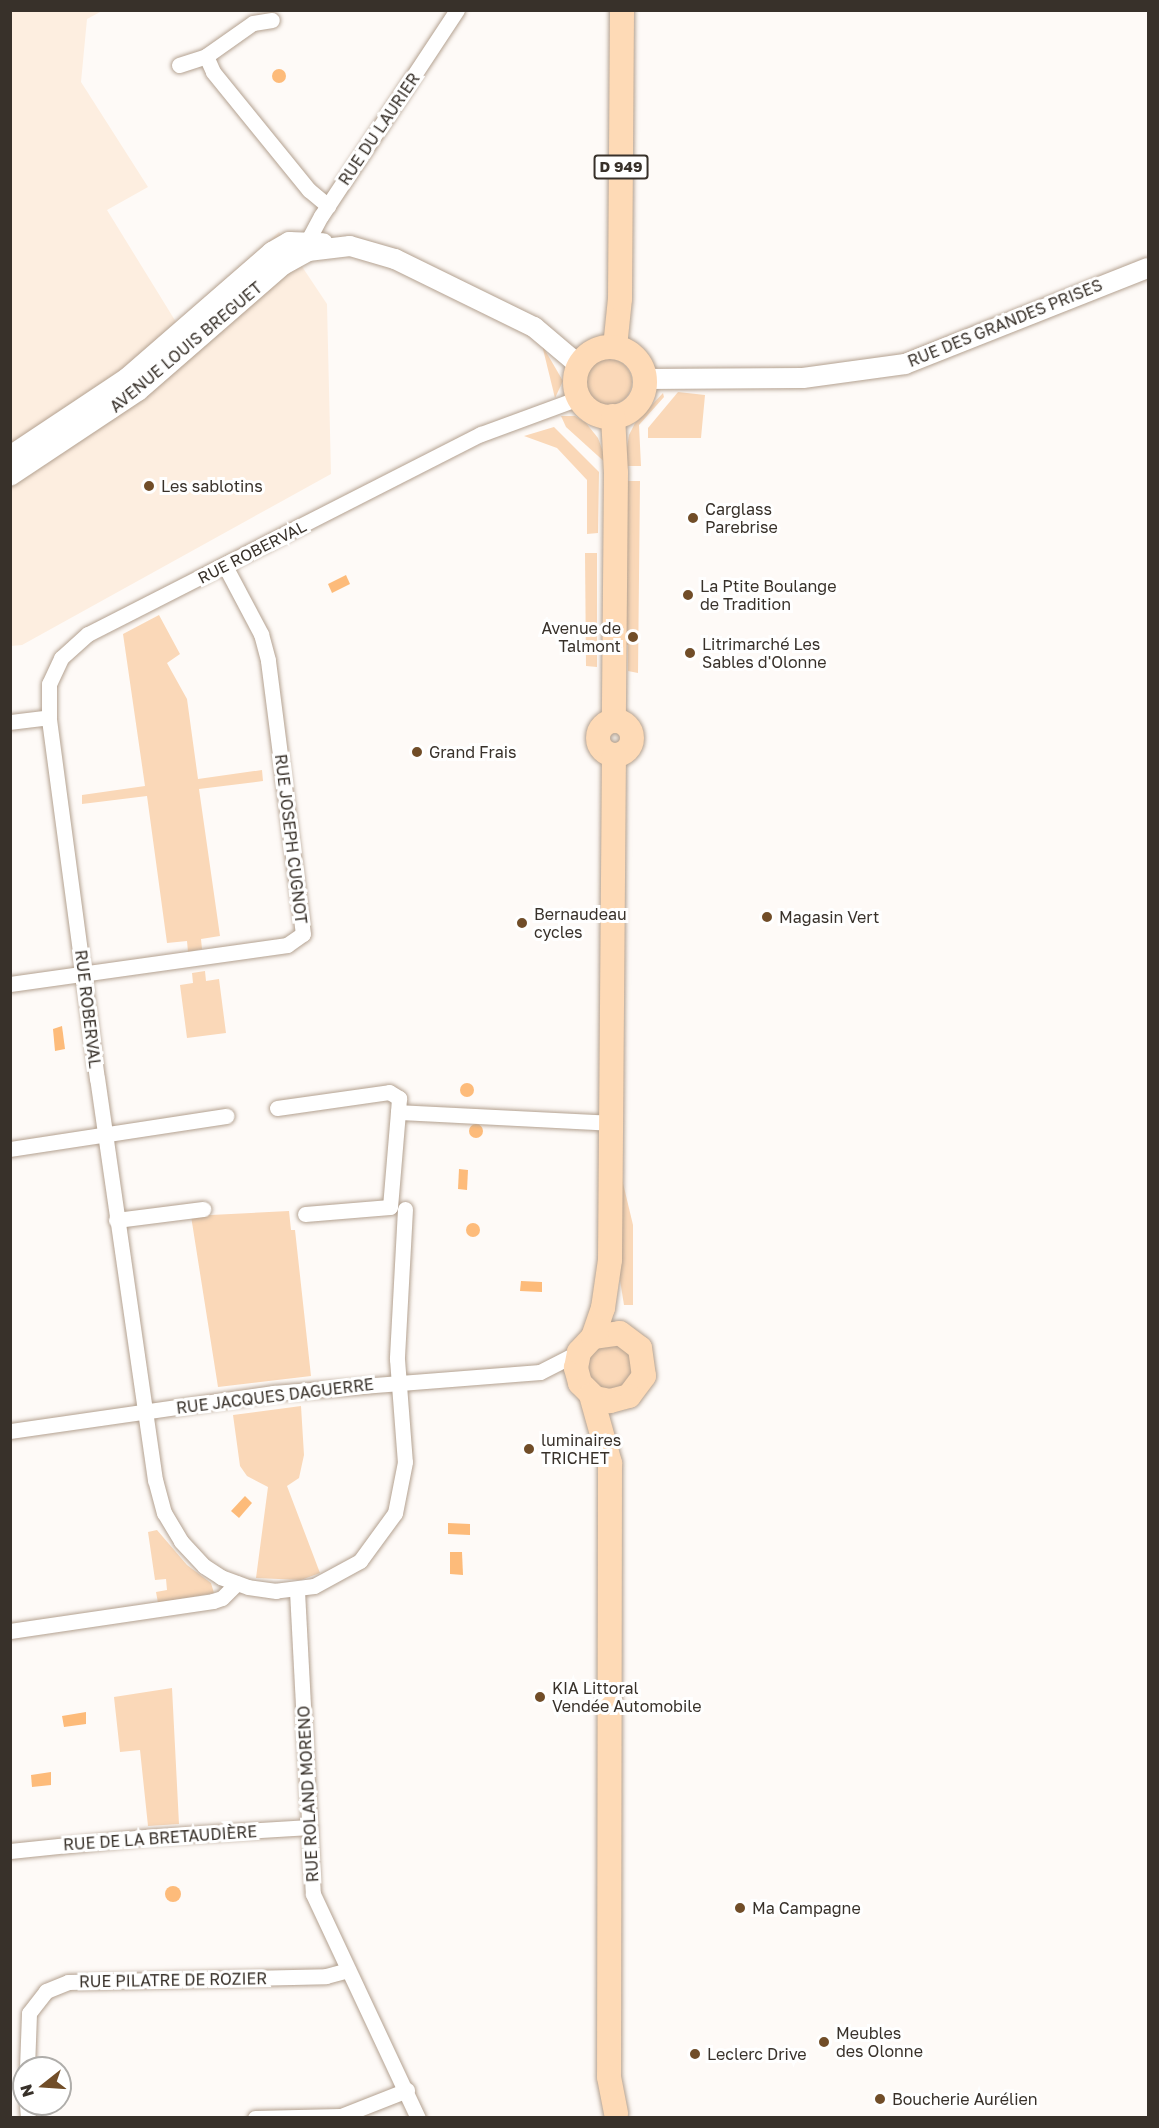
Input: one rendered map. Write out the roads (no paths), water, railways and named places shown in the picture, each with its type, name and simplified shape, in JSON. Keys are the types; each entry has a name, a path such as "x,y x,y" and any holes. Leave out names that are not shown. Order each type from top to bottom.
{"main road":[{"name":"D 949","path":"615,347 620,299 622,10"},
{"path":"615,347 635,358 644,379 642,394 634,407 613,416 590,410 579,398 575,378 579,365 591,352 615,347"},
{"path":"610,1463 586,1389 576,1368 603,1308 610,1260 614,756 600,747 598,736 605,724 614,721 616,462 613,416"},
{"path":"610,1260 629,1337"},
{"path":"586,1344 611,1332 629,1337 640,1348 645,1367 641,1384 629,1396 610,1463 609,2077 619,2116"},
{"path":"586,1389 610,1401 629,1396"}],"street":[{"name":"RUE DU LAURIER","path":"308,246 328,206 457,10"},
{"path":"179,65 206,56 253,23 272,20"},
{"path":"206,56 213,72 302,181 328,206"},
{"name":"AVENUE LOUIS BREGUET","path":"10,456 127,378 272,252 289,242 308,246 350,246 395,259 534,327 579,365"},
{"name":"AVENUE LOUIS BREGUET","path":"10,476 138,391 308,246"},
{"name":"RUE DES GRANDES PRISES","path":"644,379 803,378 905,364 1149,268"},
{"name":"RUE ROBERVAL","path":"405,1209 398,1382 405,1462 395,1513 360,1561 330,1580 297,1591 263,1589 237,1583 204,1566 171,1527 159,1497 142,1410 116,1220 49,717 49,684 72,645 481,434 579,398"},
{"name":"RUE JOSEPH CUGNOT","path":"83,973 287,945 303,934 268,660 261,634 225,566"},
{"path":"10,722 49,717"},
{"path":"10,984 83,973"},
{"path":"278,1108 389,1092 399,1098 390,1207 305,1214"},
{"path":"398,1112 612,1122"},
{"path":"10,1149 105,1137 226,1116"},
{"path":"116,1220 203,1209"},
{"path":"540,1372 586,1344"},
{"path":"540,1372 586,1389"},
{"name":"RUE JACQUES DAGUERRE","path":"10,1431 142,1410 398,1382 540,1372"},
{"path":"10,1631 213,1601 222,1598 237,1583"},
{"name":"RUE ROLAND MORENO","path":"297,1591 313,1894 407,2090 418,2118"},
{"name":"RUE DE LA BRETAUDIÈRE","path":"10,1851 145,1837 310,1827"},
{"name":"RUE PILATRE DE ROZIER","path":"27,2056 29,2013 46,1991 68,1982 326,1976 348,1970"},
{"path":"255,2118 341,2116 407,2090"}],"place":[{"name":"Les sablotins","path":"149,486"},
{"name":"Carglass Parebrise","path":"693,518"},
{"name":"La Ptite Boulange de Tradition","path":"688,595"},
{"name":"Avenue de Talmont","path":"633,637"},
{"name":"Litrimarché Les Sables d'Olonne","path":"690,653"},
{"name":"Grand Frais","path":"417,752"},
{"name":"Magasin Vert","path":"767,917"},
{"name":"Bernaudeau cycles","path":"522,923"},
{"name":"luminaires TRICHET","path":"529,1449"},
{"name":"KIA Littoral Vendée Automobile","path":"540,1697"},
{"name":"Ma Campagne","path":"740,1908"},
{"name":"Meubles des Olonne","path":"824,2042"},
{"name":"Leclerc Drive","path":"695,2054"},
{"name":"Boucherie Aurélien","path":"880,2099"}]}
